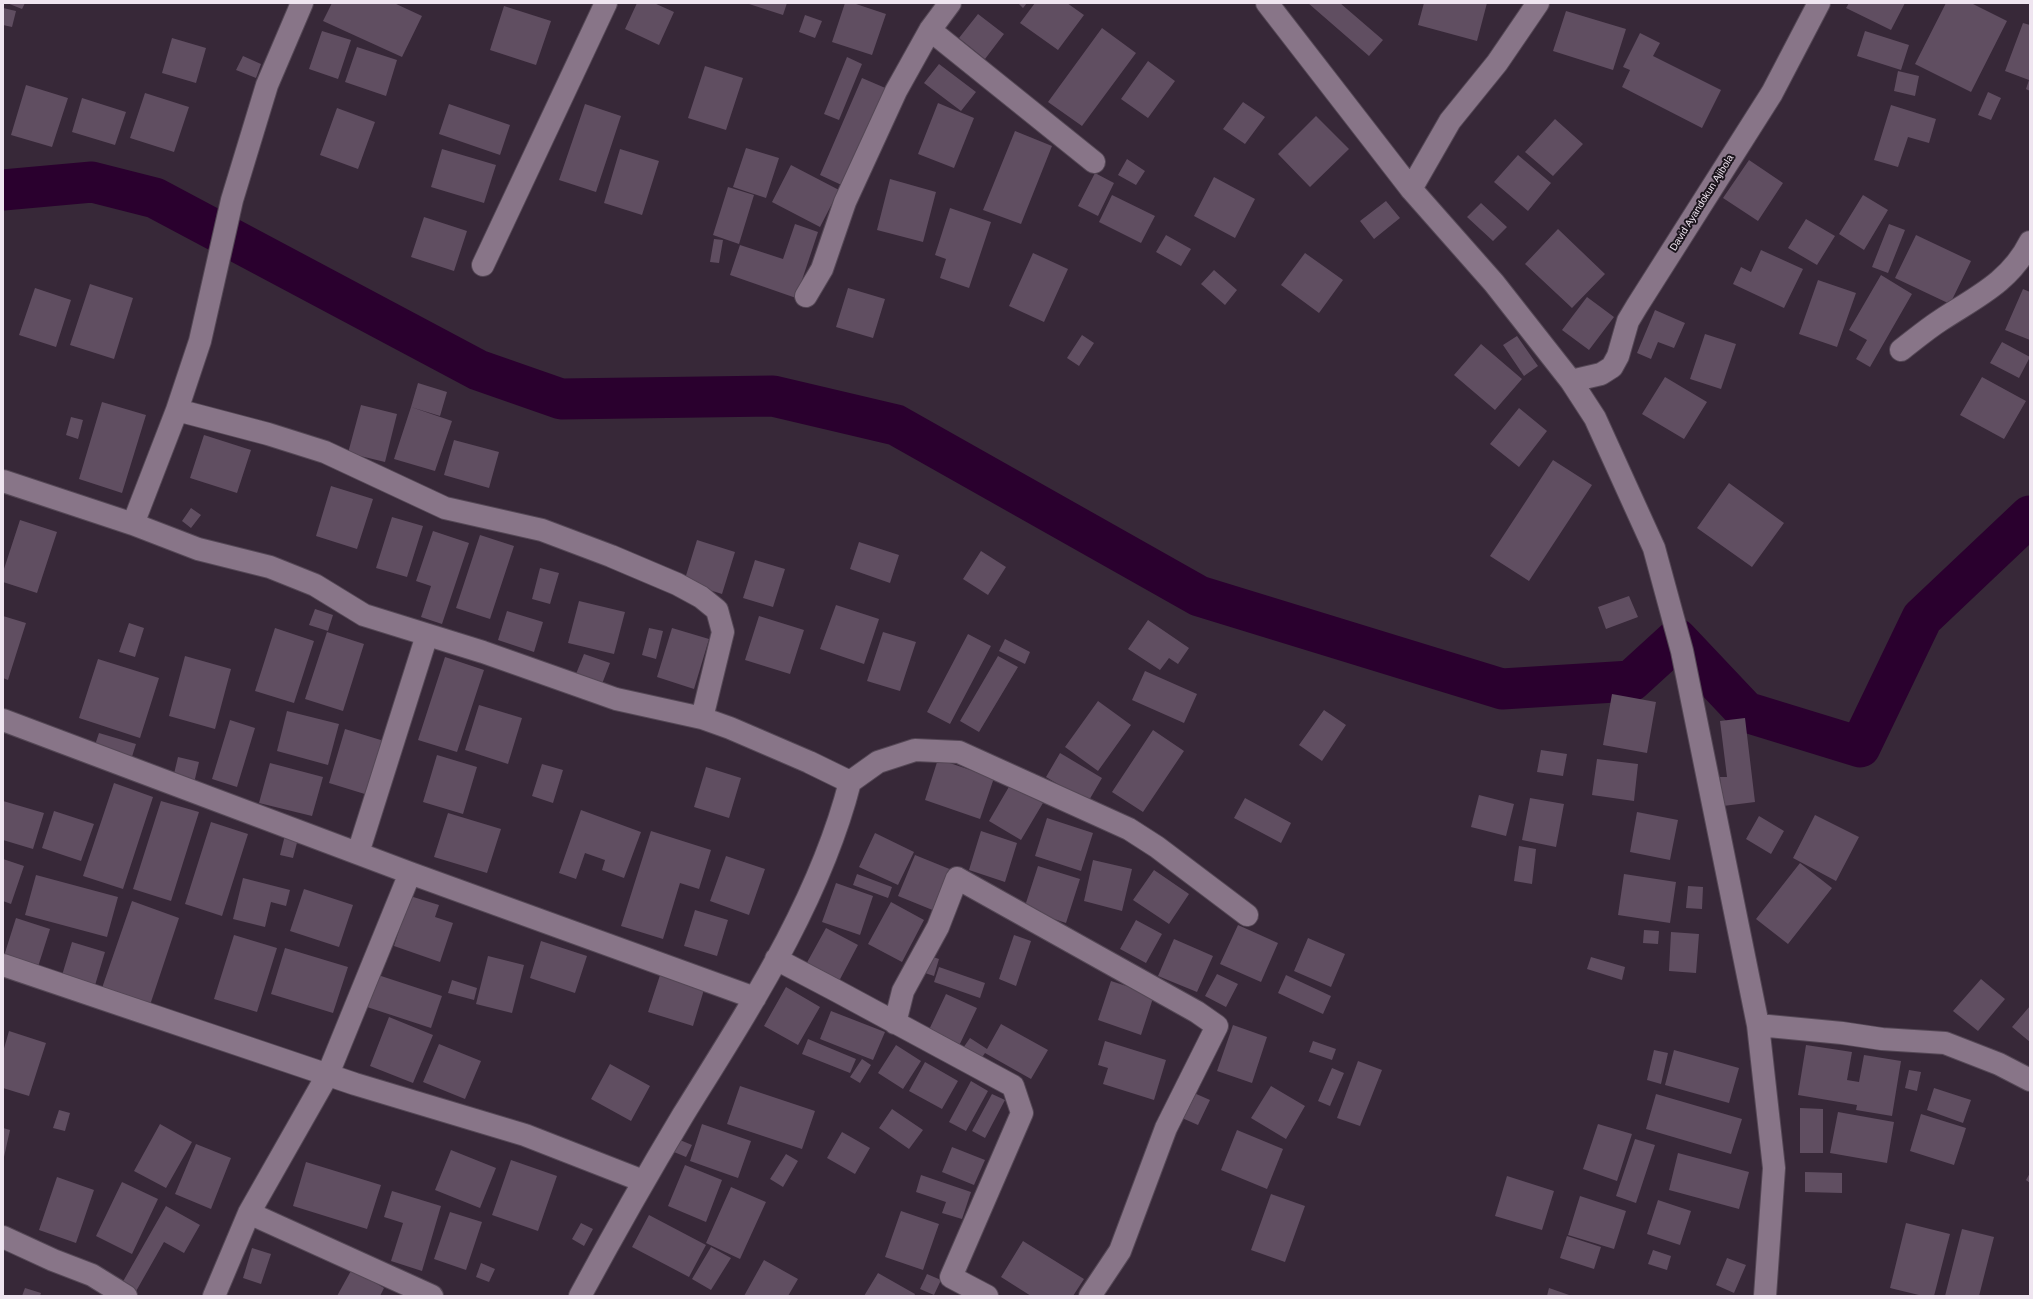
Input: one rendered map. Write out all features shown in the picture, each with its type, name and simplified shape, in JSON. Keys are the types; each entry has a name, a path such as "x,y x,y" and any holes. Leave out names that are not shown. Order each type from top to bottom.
{"street":[{"path":"133,524 177,410 200,341 232,200 267,85 302,3"},
{"path":"483,265 606,3"},
{"path":"806,296 822,269 845,202 896,91 930,30 950,3"},
{"path":"1267,3 1410,189 1494,283 1571,381 1595,418 1654,548 1682,651 1758,1025 1774,1168 1765,1296"},
{"path":"1410,189 1450,121 1497,63 1538,3"},
{"name":"David Ayandokun Ajibola","path":"1571,381 1601,374 1612,367 1618,356 1628,321 1772,93 1819,3"},
{"path":"930,30 1094,162"},
{"path":"1901,350 1940,321 2003,280 2026,251 2030,242"},
{"path":"177,410 268,434 325,452 445,508 542,530 611,556 677,584 701,597 717,610 723,632 702,718"},
{"path":"3,481 133,524 198,549 270,567 314,585 364,615 484,652 616,699 702,718 730,728 795,756 850,782"},
{"path":"358,853 427,635"},
{"path":"3,720 410,873 756,998"},
{"path":"580,1296 643,1181 756,998 776,960 817,878 841,817 850,782 878,762 915,750 959,752 1129,829 1157,847 1247,915"},
{"path":"214,1296 249,1213 328,1074 410,873"},
{"path":"895,1023 903,991 938,927 957,878 1197,1012 1217,1026 1166,1128 1120,1252 1090,1296"},
{"path":"776,960 1013,1086 1022,1113 951,1277 987,1296"},
{"path":"3,966 328,1074 524,1135 643,1181"},
{"path":"867,1008 903,991"},
{"path":"1758,1025 1842,1032 1882,1039 1945,1043 1999,1064 2030,1080"},
{"path":"249,1213 432,1296"},
{"path":"3,1237 53,1260 92,1275 126,1296"}],"building":[{"path":"7,3 25,3 22,9"},
{"path":"332,3 394,3 422,16 402,57 323,21"},
{"path":"637,3 654,3 674,12 659,45 625,29"},
{"path":"746,3 787,3 783,15"},
{"path":"845,3 853,3 886,14 872,55 832,42"},
{"path":"1018,3 1027,3 1023,8"},
{"path":"1035,3 1067,3 1084,15 1058,50 1020,23"},
{"path":"1308,3 1340,3 1383,40 1369,56"},
{"path":"1424,3 1487,3 1477,41 1418,25"},
{"path":"1849,3 1905,3 1891,30 1846,8"},
{"path":"1946,3 1971,3 2007,21 1971,92 1915,64"},
{"path":"504,6 551,21 536,65 490,50"},
{"path":"3,8 16,11 12,27 3,25"},
{"path":"1566,11 1626,29 1613,70 1553,51"},
{"path":"978,14 1004,34 985,59 959,38"},
{"path":"805,15 822,21 815,38 799,32"},
{"path":"2023,23 2030,25 2030,91 2026,89 2029,80 2005,71"},
{"path":"1102,28 1136,53 1082,126 1048,102"},
{"path":"322,31 351,40 338,79 309,69"},
{"path":"1865,31 1909,45 1901,70 1857,56"},
{"path":"1640,33 1660,43 1653,56 1721,90 1702,128 1622,87 1630,70 1623,67"},
{"path":"172,38 206,48 196,83 162,73"},
{"path":"357,47 397,60 386,96 345,82"},
{"path":"243,56 261,64 256,78 236,70"},
{"path":"847,57 862,64 839,120 824,114"},
{"path":"1148,61 1175,81 1148,118 1121,99"},
{"path":"939,64 976,92 961,111 924,83"},
{"path":"705,66 743,78 726,130 688,118"},
{"path":"1898,71 1919,76 1915,96 1894,91"},
{"path":"862,78 890,90 848,188 820,175"},
{"path":"26,85 68,98 52,147 11,135"},
{"path":"1988,92 2001,98 1991,120 1978,115"},
{"path":"145,93 189,107 174,152 130,138"},
{"path":"82,98 126,112 115,145 72,132"},
{"path":"1243,102 1265,117 1245,144 1223,129"},
{"path":"938,103 974,118 954,168 918,154"},
{"path":"449,104 510,125 500,155 439,134"},
{"path":"585,104 621,116 596,192 559,180"},
{"path":"1891,105 1936,119 1929,143 1908,137 1898,167 1874,160"},
{"path":"337,108 375,122 358,169 320,155"},
{"path":"1316,116 1349,149 1310,187 1278,154"},
{"path":"1555,119 1583,144 1553,176 1525,152"},
{"path":"1015,131 1052,146 1021,224 983,210"},
{"path":"746,148 779,158 766,198 733,187"},
{"path":"442,149 496,165 484,203 431,187"},
{"path":"620,149 659,161 642,215 604,203"},
{"path":"1518,155 1551,183 1528,211 1494,182"},
{"path":"1127,159 1145,171 1136,185 1118,175"},
{"path":"1749,160 1783,183 1758,221 1723,198"},
{"path":"791,165 839,190 820,227 772,202"},
{"path":"1095,173 1114,183 1098,216 1078,206"},
{"path":"1214,177 1255,199 1235,238 1194,216"},
{"path":"890,179 936,192 923,242 877,230"},
{"path":"728,187 754,195 739,244 713,235"},
{"path":"1112,195 1155,216 1141,243 1099,222"},
{"path":"1863,195 1888,210 1864,250 1839,234"},
{"path":"1386,201 1400,218 1374,239 1360,221"},
{"path":"1481,203 1507,227 1493,241 1467,217"},
{"path":"950,208 991,222 969,288 940,278 946,259 935,255"},
{"path":"424,217 467,231 454,271 411,257"},
{"path":"1806,219 1835,236 1817,265 1788,248"},
{"path":"795,224 818,232 796,298 730,275 740,245 783,259"},
{"path":"1889,224 1905,230 1888,273 1872,267"},
{"path":"1558,229 1605,274 1572,308 1525,264"},
{"path":"1166,235 1191,249 1181,266 1156,252"},
{"path":"1916,235 1971,261 1950,304 1895,278"},
{"path":"714,239 723,240 719,263 710,262"},
{"path":"1761,250 1803,269 1784,308 1733,284 1741,267 1751,272"},
{"path":"1033,253 1068,269 1044,322 1009,306"},
{"path":"1305,253 1343,280 1319,313 1281,285"},
{"path":"1214,270 1237,290 1225,305 1201,284"},
{"path":"1881,275 1912,294 1870,367 1856,359 1867,340 1849,330"},
{"path":"1818,280 1856,293 1837,347 1799,334"},
{"path":"90,284 133,298 114,359 70,345"},
{"path":"35,288 71,300 56,347 19,335"},
{"path":"848,288 885,299 873,338 836,327"},
{"path":"2023,289 2030,292 2030,340 2005,330"},
{"path":"1587,297 1614,317 1589,350 1562,330"},
{"path":"1655,310 1685,323 1674,348 1658,342 1651,359 1637,353"},
{"path":"1705,334 1736,344 1721,389 1690,379"},
{"path":"1082,335 1094,343 1079,366 1067,358"},
{"path":"1517,336 1538,366 1524,376 1503,345"},
{"path":"2002,342 2030,357 2019,378 1990,363"},
{"path":"1481,344 1522,379 1495,410 1454,375"},
{"path":"1665,377 1707,402 1684,439 1642,414"},
{"path":"1982,377 2026,401 2004,439 1960,415"},
{"path":"418,383 447,392 440,416 411,407"},
{"path":"102,402 146,415 122,493 79,479"},
{"path":"361,405 397,414 385,462 348,453"},
{"path":"411,407 452,421 435,471 394,459"},
{"path":"1519,408 1547,431 1519,467 1490,444"},
{"path":"71,417 83,420 78,439 66,435"},
{"path":"204,435 251,450 237,493 190,478"},
{"path":"454,440 499,452 489,488 444,475"},
{"path":"1553,460 1592,485 1529,581 1490,556"},
{"path":"1729,483 1784,523 1752,567 1697,528"},
{"path":"331,486 373,499 357,549 316,536"},
{"path":"191,508 201,515 191,528 182,521"},
{"path":"392,517 423,526 407,577 376,568"},
{"path":"20,520 57,532 37,593 3,582 3,572"},
{"path":"433,531 469,543 442,624 421,617 431,586 416,581"},
{"path":"480,535 514,546 490,619 456,608"},
{"path":"697,540 735,552 722,594 684,582"},
{"path":"859,542 899,555 890,583 850,569"},
{"path":"981,551 1006,567 988,595 963,579"},
{"path":"755,560 785,569 773,607 743,598"},
{"path":"540,568 559,573 550,604 532,599"},
{"path":"1629,596 1638,617 1606,629 1598,607"},
{"path":"579,601 625,612 614,654 568,643"},
{"path":"836,605 879,619 864,664 820,649"},
{"path":"315,609 333,615 328,631 309,625"},
{"path":"507,611 543,622 534,652 498,640"},
{"path":"3,616 26,623 8,680 3,678"},
{"path":"759,616 804,630 790,674 745,660"},
{"path":"1148,620 1189,648 1178,664 1169,658 1160,670 1128,649"},
{"path":"129,623 144,628 135,657 119,652"},
{"path":"275,628 314,641 294,703 255,691"},
{"path":"649,628 663,631 656,659 642,655"},
{"path":"672,628 709,639 694,689 657,677"},
{"path":"327,632 364,644 343,711 305,699"},
{"path":"883,632 916,642 900,691 867,681"},
{"path":"968,634 991,646 950,724 927,712"},
{"path":"1005,639 1030,652 1025,664 999,651"},
{"path":"584,654 610,663 602,684 576,674"},
{"path":"185,656 231,669 215,729 169,716"},
{"path":"998,656 1018,667 979,732 960,721"},
{"path":"445,657 484,670 457,752 418,740"},
{"path":"98,659 159,678 140,738 79,718"},
{"path":"1145,671 1197,694 1184,723 1132,700"},
{"path":"1612,694 1656,702 1647,753 1603,745"},
{"path":"1098,701 1131,725 1098,771 1065,747"},
{"path":"479,705 522,718 508,764 465,750"},
{"path":"1324,710 1346,725 1322,761 1299,745"},
{"path":"287,711 339,724 328,765 277,751"},
{"path":"1745,718 1755,802 1723,806 1720,777 1727,777 1720,721"},
{"path":"230,720 255,728 237,787 212,779"},
{"path":"345,729 384,741 368,795 329,783"},
{"path":"1153,730 1184,751 1143,812 1112,792"},
{"path":"99,733 136,744 130,763 93,751"},
{"path":"1541,750 1567,754 1563,776 1537,772"},
{"path":"1060,753 1102,778 1088,802 1046,777"},
{"path":"437,755 477,767 463,814 423,802"},
{"path":"178,757 199,762 194,783 173,778"},
{"path":"938,759 994,778 980,819 925,800"},
{"path":"1597,759 1638,764 1634,801 1592,795"},
{"path":"270,763 323,777 312,816 259,803"},
{"path":"542,764 563,770 553,803 532,796"},
{"path":"706,767 741,778 729,818 694,807"},
{"path":"114,783 153,797 123,889 83,876"},
{"path":"1010,785 1043,803 1021,840 989,821"},
{"path":"1479,795 1514,804 1506,836 1471,827"},
{"path":"1245,798 1291,823 1281,843 1234,818"},
{"path":"1530,798 1564,804 1556,847 1522,840"},
{"path":"3,801 44,813 33,849 3,840"},
{"path":"161,801 199,812 171,901 133,889"},
{"path":"581,810 641,832 624,878 602,870 605,860 585,853 576,879 559,873"},
{"path":"54,811 94,824 81,861 42,848"},
{"path":"1637,812 1678,820 1670,860 1630,852"},
{"path":"448,813 501,829 487,873 434,857"},
{"path":"1815,815 1859,837 1836,881 1793,858"},
{"path":"1759,816 1784,831 1771,854 1746,839"},
{"path":"1047,818 1093,833 1081,871 1035,856"},
{"path":"211,822 248,834 222,916 185,904"},
{"path":"651,831 711,850 699,889 680,883 663,939 621,926"},
{"path":"981,831 1017,843 1005,882 969,870"},
{"path":"875,833 914,852 898,885 859,867"},
{"path":"285,835 298,839 293,858 280,855"},
{"path":"1519,846 1536,849 1532,884 1514,881"},
{"path":"915,855 952,870 935,911 898,896"},
{"path":"726,856 765,869 749,915 710,901"},
{"path":"3,859 24,866 11,904 3,901"},
{"path":"1093,860 1132,869 1122,911 1084,901"},
{"path":"1800,863 1832,888 1788,944 1756,919"},
{"path":"1038,866 1080,879 1066,923 1024,909"},
{"path":"1154,870 1189,894 1169,924 1133,900"},
{"path":"857,874 892,887 888,898 853,885"},
{"path":"1624,874 1676,882 1670,923 1618,915"},
{"path":"36,875 118,897 107,937 25,915"},
{"path":"243,878 290,890 286,906 271,902 265,927 233,919"},
{"path":"836,883 873,896 860,935 822,922"},
{"path":"1688,886 1703,887 1702,909 1686,908"},
{"path":"304,889 353,905 339,947 290,931"},
{"path":"410,896 439,905 435,917 453,923 440,962 394,946"},
{"path":"132,901 179,918 150,1005 102,988"},
{"path":"891,902 924,920 902,962 868,944"},
{"path":"695,910 728,920 717,956 684,946"},
{"path":"16,918 50,929 37,970 3,959"},
{"path":"1136,920 1162,934 1146,963 1120,949"},
{"path":"1238,925 1278,943 1261,982 1220,964"},
{"path":"826,928 858,945 837,985 804,968"},
{"path":"1644,930 1659,931 1658,944 1643,943"},
{"path":"1671,932 1699,934 1696,973 1669,971"},
{"path":"234,935 277,948 257,1012 214,999"},
{"path":"1014,935 1031,941 1016,986 999,979"},
{"path":"1308,938 1345,954 1331,987 1294,971"},
{"path":"1174,939 1213,956 1197,992 1158,976"},
{"path":"541,941 587,956 575,993 530,978"},
{"path":"72,942 105,952 93,992 60,982"},
{"path":"285,948 348,967 333,1013 271,994"},
{"path":"927,955 939,959 934,976 922,972"},
{"path":"488,956 524,965 512,1013 476,1004"},
{"path":"1591,957 1625,967 1622,980 1587,969"},
{"path":"939,967 985,983 980,998 934,982"},
{"path":"662,969 706,983 693,1026 648,1012"},
{"path":"1217,974 1238,984 1226,1007 1205,996"},
{"path":"378,975 442,996 431,1028 367,1007"},
{"path":"1286,975 1331,996 1323,1014 1278,993"},
{"path":"1981,979 2005,999 1978,1031 1953,1011"},
{"path":"452,980 477,988 474,1000 448,993"},
{"path":"1111,981 1154,995 1141,1035 1098,1020"},
{"path":"786,987 820,1007 798,1045 764,1026"},
{"path":"946,994 977,1008 958,1048 927,1034"},
{"path":"2030,1006 2030,1042 2012,1027"},
{"path":"831,1011 885,1032 873,1060 820,1039"},
{"path":"389,1017 433,1035 413,1083 370,1066"},
{"path":"1001,1024 1048,1050 1031,1079 985,1053 976,1066 959,1054 970,1038 987,1049"},
{"path":"1233,1025 1267,1037 1252,1083 1217,1071"},
{"path":"9,1031 46,1043 29,1096 3,1088 3,1052"},
{"path":"808,1039 856,1059 850,1073 802,1054"},
{"path":"1105,1041 1166,1060 1154,1100 1103,1084 1108,1068 1098,1065"},
{"path":"1313,1041 1336,1049 1332,1060 1309,1052"},
{"path":"439,1044 481,1061 465,1099 423,1082"},
{"path":"896,1045 921,1061 903,1089 878,1073"},
{"path":"1806,1045 1852,1052 1847,1080 1859,1082 1864,1055 1901,1061 1892,1116 1856,1110 1857,1105 1798,1095"},
{"path":"1654,1050 1668,1053 1661,1084 1647,1080"},
{"path":"1674,1050 1739,1068 1729,1103 1665,1085"},
{"path":"862,1059 871,1065 860,1083 850,1077"},
{"path":"1358,1061 1382,1070 1360,1126 1337,1118"},
{"path":"925,1062 958,1081 942,1109 909,1091"},
{"path":"610,1064 650,1086 631,1121 591,1099"},
{"path":"1332,1068 1344,1073 1330,1106 1318,1101"},
{"path":"1909,1070 1921,1072 1917,1091 1905,1088"},
{"path":"971,1081 988,1091 966,1131 949,1122"},
{"path":"740,1086 815,1111 802,1149 727,1124"},
{"path":"1271,1086 1305,1106 1286,1139 1251,1118"},
{"path":"1934,1088 1971,1100 1963,1123 1927,1110"},
{"path":"1194,1093 1210,1100 1198,1125 1182,1118"},
{"path":"992,1094 1005,1100 985,1138 972,1131"},
{"path":"1656,1094 1742,1119 1731,1154 1646,1129"},
{"path":"1800,1108 1823,1109 1823,1153 1800,1153"},
{"path":"892,1109 923,1130 909,1149 879,1128"},
{"path":"59,1110 70,1113 65,1131 53,1128"},
{"path":"1838,1112 1894,1122 1887,1163 1830,1153"},
{"path":"1921,1114 1966,1128 1954,1165 1910,1151"},
{"path":"160,1124 192,1142 166,1188 134,1171"},
{"path":"702,1124 751,1141 738,1178 690,1161"},
{"path":"1598,1124 1632,1134 1617,1181 1583,1169"},
{"path":"3,1128 10,1130 4,1157 3,1157"},
{"path":"1237,1130 1283,1149 1267,1189 1221,1170"},
{"path":"842,1132 870,1148 855,1174 827,1158"},
{"path":"1635,1139 1655,1145 1636,1203 1616,1196"},
{"path":"680,1140 692,1145 686,1157 674,1152"},
{"path":"196,1144 231,1158 211,1209 175,1194"},
{"path":"952,1147 985,1160 974,1185 942,1172"},
{"path":"451,1150 496,1168 480,1208 435,1190"},
{"path":"1678,1153 1749,1172 1739,1209 1669,1190"},
{"path":"786,1154 798,1161 783,1187 770,1179"},
{"path":"511,1160 557,1176 538,1231 492,1215"},
{"path":"306,1162 381,1185 367,1229 293,1206"},
{"path":"685,1165 722,1180 706,1222 668,1206"},
{"path":"1805,1172 1842,1173 1842,1193 1805,1192"},
{"path":"2030,1173 2030,1183 2026,1180"},
{"path":"921,1175 971,1192 962,1219 942,1213 946,1202 916,1192"},
{"path":"1507,1176 1554,1191 1542,1230 1495,1216"},
{"path":"57,1177 94,1190 76,1243 39,1230"},
{"path":"122,1182 158,1199 132,1254 96,1236"},
{"path":"731,1187 766,1202 740,1259 706,1243"},
{"path":"392,1191 441,1206 422,1271 391,1261 403,1223 384,1217"},
{"path":"1271,1194 1305,1206 1285,1262 1251,1250"},
{"path":"1580,1196 1626,1211 1614,1249 1568,1235"},
{"path":"1658,1200 1691,1211 1680,1245 1647,1234"},
{"path":"166,1206 200,1225 184,1253 164,1242 135,1293 121,1285"},
{"path":"901,1211 939,1224 923,1270 885,1257"},
{"path":"450,1212 482,1222 466,1270 434,1259"},
{"path":"649,1215 706,1245 689,1277 632,1247"},
{"path":"581,1223 593,1229 584,1246 572,1239"},
{"path":"1906,1223 1950,1234 1934,1296 1923,1296 1890,1288"},
{"path":"1962,1229 1994,1237 1979,1296 1945,1296"},
{"path":"1567,1236 1601,1247 1594,1269 1560,1258"},
{"path":"1023,1241 1084,1279 1073,1296 1031,1296 1001,1277"},
{"path":"711,1247 731,1258 711,1290 692,1279"},
{"path":"252,1248 271,1254 261,1284 243,1278"},
{"path":"1653,1250 1671,1256 1667,1270 1648,1264"},
{"path":"1727,1258 1746,1265 1734,1293 1716,1285"},
{"path":"764,1260 798,1279 788,1296 744,1296"},
{"path":"481,1263 495,1269 489,1282 476,1277"},
{"path":"352,1269 384,1288 380,1296 337,1296"},
{"path":"878,1273 915,1294 914,1296 864,1296"},
{"path":"927,1274 941,1280 934,1295 920,1289"},
{"path":"25,1288 41,1293 40,1296 22,1296"},
{"path":"1549,1288 1572,1296 1547,1296"}],"waterway":[{"path":"3,190 92,182 155,198 478,370 561,399 773,396 896,425 1199,596 1502,689 1631,681 1677,639 1746,712 1860,747 1922,618 2030,516"}]}
